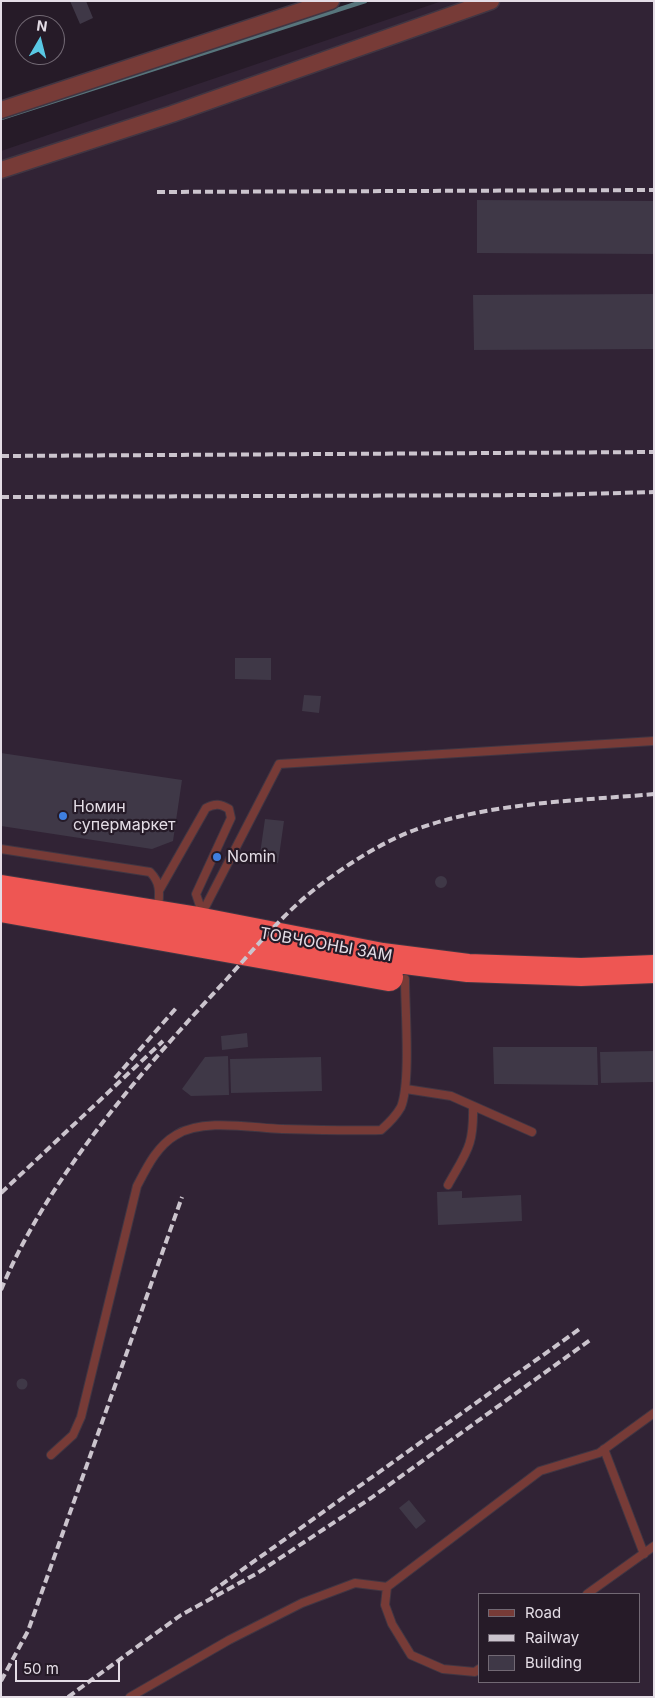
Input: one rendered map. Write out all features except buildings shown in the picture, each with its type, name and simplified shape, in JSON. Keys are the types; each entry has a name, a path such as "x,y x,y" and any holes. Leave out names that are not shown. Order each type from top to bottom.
{"highway":[{"name":"ТОВЧООНЫ ЗАМ","path":"1,889 159,902 200,917 382,957 468,968 581,972 654,969"},
{"name":"ТОВЧООНЫ ЗАМ","path":"1,908 405,979 466,987 581,991 654,988"}],"street":[{"path":"1,110 331,1"},
{"path":"1,170 172,114 491,1"}],"lane":[{"path":"200,917 279,764 654,741"},
{"path":"159,902 206,808 212,804 223,806 229,809 231,818 196,894 200,917"},
{"path":"1,848 150,872 158,879 159,902"},
{"path":"51,1454 72,1435 81,1417 138,1186 150,1161 160,1148 176,1134 192,1129 222,1126 272,1129 381,1130 396,1114 406,1089 405,979"},
{"path":"406,1089 438,1092 532,1132"},
{"path":"448,1185 471,1145 474,1130 473,1106"},
{"path":"130,1697 229,1640 302,1603 355,1584 387,1587 540,1470 604,1449 654,1413"},
{"path":"604,1449 644,1554"},
{"path":"588,1593 654,1546"},
{"path":"387,1587 385,1605 392,1624 411,1655 443,1669 475,1672 478,1670"}],"shaded area":[{"path":"442,1 654,1 654,1697 1,1697 1,151"}],"waterway":[{"path":"1,118 365,1"}],"railway":[{"path":"157,192 654,190"},
{"path":"1,456 654,452"},
{"path":"1,497 546,495 654,492"},
{"path":"1,1290 21,1248 44,1207 100,1126 163,1050 258,944 291,910 315,889 339,871 392,840 406,833 448,819 536,804 654,794"},
{"path":"115,1078 177,1007"},
{"path":"1,1193 163,1041"},
{"path":"1,1681 28,1631 182,1197"},
{"path":"211,1592 581,1328"},
{"path":"68,1697 181,1615 256,1574 371,1498 590,1340"}],"place":[{"name":"Номин супермаркет","path":"63,816"},
{"name":"Nomin","path":"217,857"}]}
